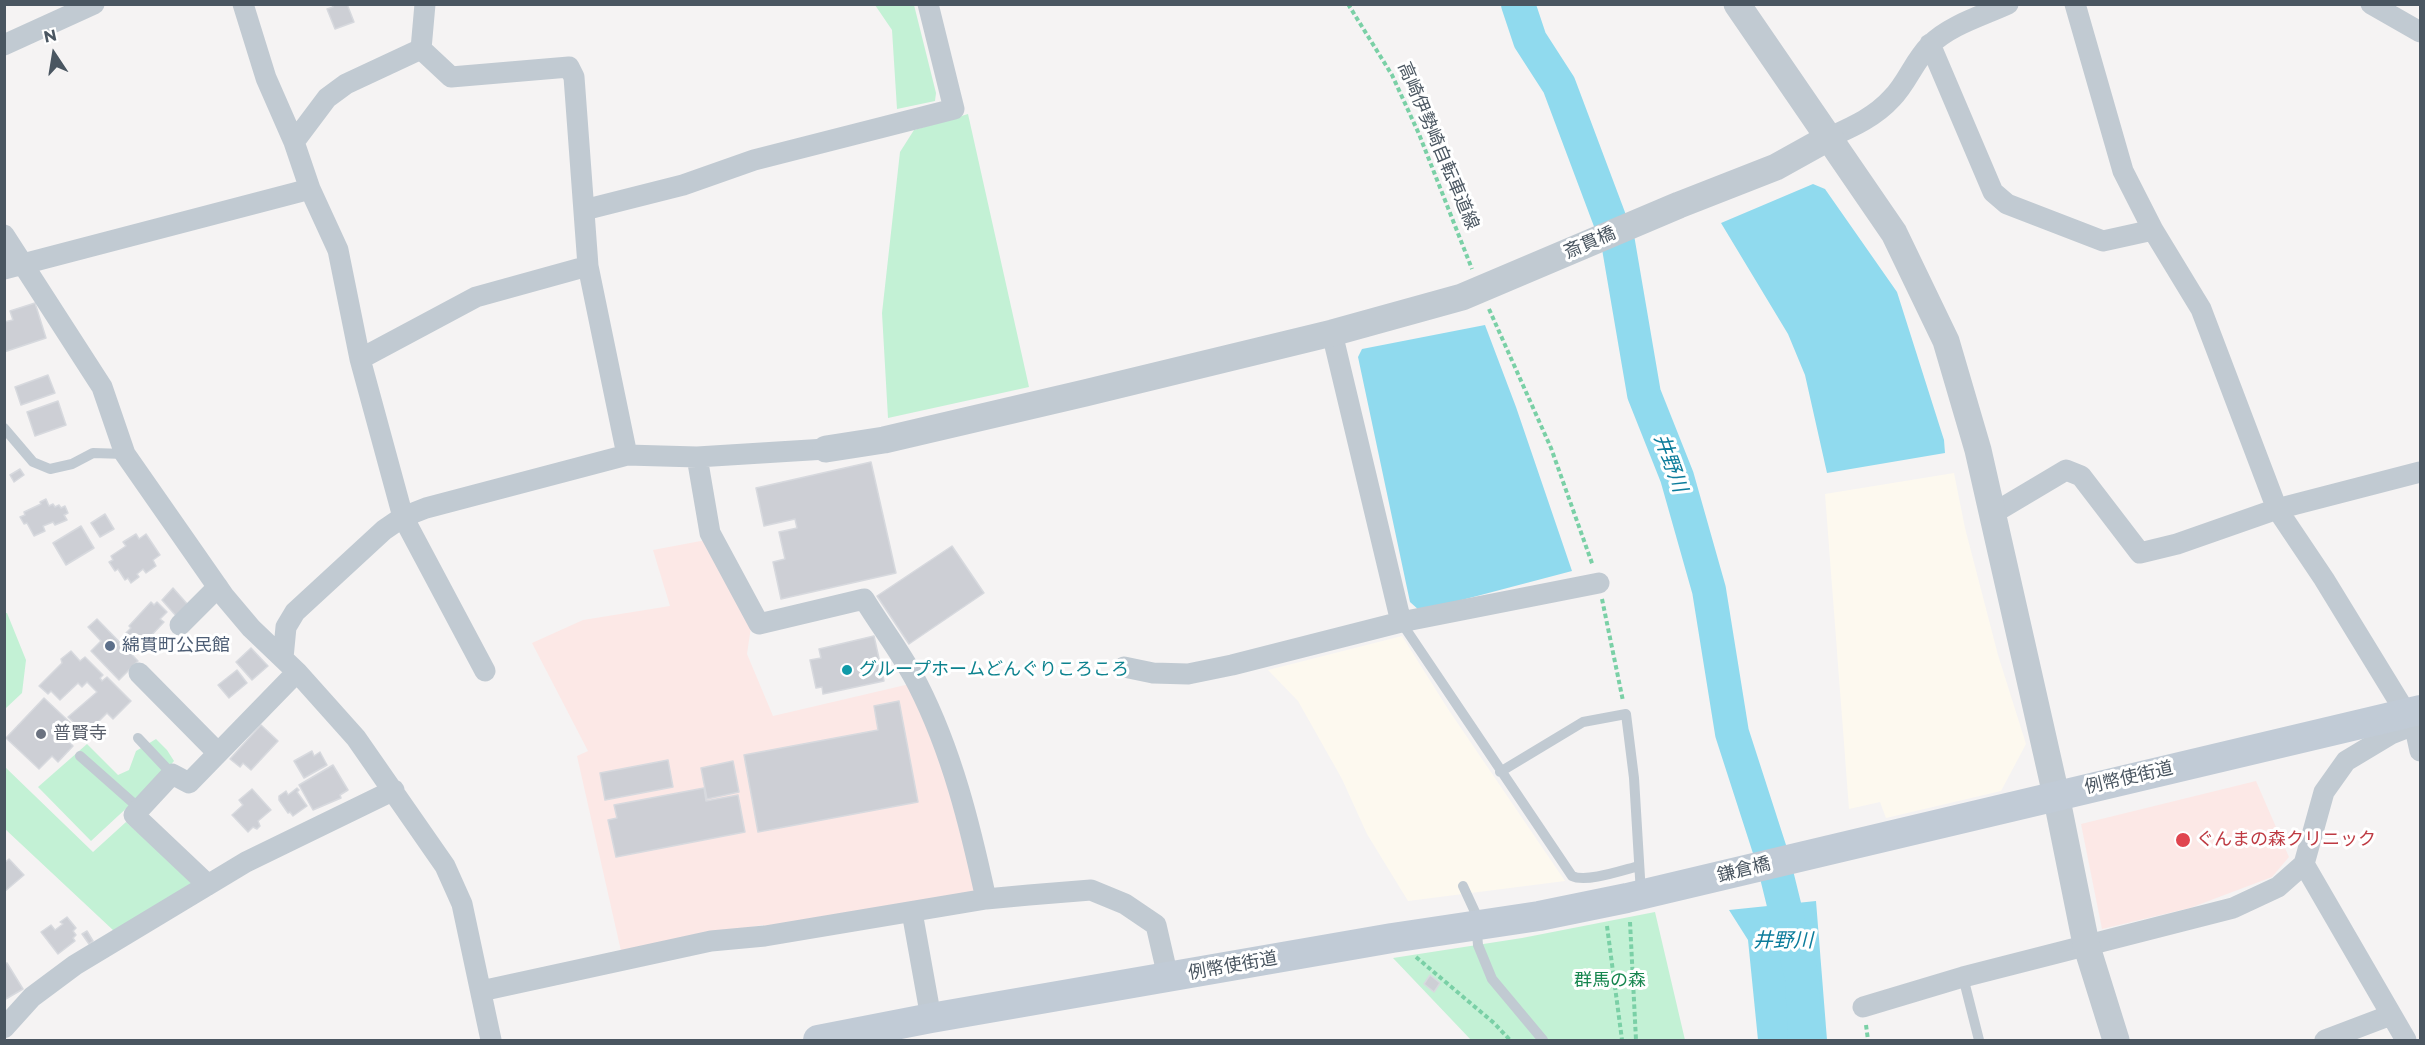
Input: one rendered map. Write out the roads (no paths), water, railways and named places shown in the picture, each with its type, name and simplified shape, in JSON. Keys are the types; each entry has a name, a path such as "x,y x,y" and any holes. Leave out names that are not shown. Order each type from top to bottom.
{"main road":[{"name":"例幣使街道","path":"1839,847 2056,795 2413,715"},
{"name":"鎌倉橋","path":"1640,890 1839,847"},
{"name":"例幣使街道","path":"818,1041 931,1018 1392,938 1539,916 1640,890"}],"street":[{"path":"4,45 94,4"},
{"path":"243,4 266,78 294,142 310,189 338,250 360,359 403,517 485,671"},
{"path":"421,49 425,4"},
{"path":"584,210 683,185 754,160 954,109 928,4"},
{"path":"1737,4 1894,233 1946,341 1978,450 2056,795 2086,944 2116,1041"},
{"path":"1830,137 1869,118 1893,98 1916,61 1930,44 1950,31 2007,4"},
{"path":"2075,4 2123,171 2153,230 2201,309 2277,509 2413,715 2421,751"},
{"path":"2371,4 2421,32"},
{"path":"1930,44 1993,192 2007,204 2103,241 2153,230"},
{"path":"294,142 327,98 346,84 421,49"},
{"path":"421,49 451,77 569,67 574,76 588,266 627,455"},
{"name":"斎貫橋","path":"826,449 895,438 1332,333 1493,290 1679,205 1776,167 1830,137"},
{"path":"14,266 310,189"},
{"path":"4,235 14,266 102,387 125,454 218,587 251,628 290,665 356,738 445,866 462,904 491,1041"},
{"path":"360,359 476,297 588,266"},
{"path":"1332,333 1401,622"},
{"path":"290,665 283,642 286,627 295,612 384,530 403,517 458,499 627,455 698,457 826,449"},
{"path":"698,457 710,533 759,624 864,599 918,684 947,754 967,813 987,899"},
{"path":"1992,514 2066,470 2081,476 2140,553 2177,544 2277,509 2421,472"},
{"path":"1124,667 1153,673 1188,674 1401,622 1597,578"},
{"path":"180,625 218,587"},
{"path":"208,885 134,816 172,774 189,783 218,753 290,665"},
{"path":"139,673 218,753"},
{"path":"1863,1007 1963,976 2233,908 2278,887 2304,864 2324,792 2346,761 2391,734 2413,715"},
{"path":"4,1028 32,997 75,965 246,862 322,823 394,790"},
{"path":"2304,864 2406,1041"},
{"path":"481,991 711,941 765,936 987,899 1090,890 1125,903 1156,925 1168,977"},
{"path":"912,912 931,1018"},
{"path":"2325,1041 2391,1015"}],"lane":[{"path":"4,429 33,462 50,468 72,464 93,453 125,454"},
{"path":"1401,622 1500,772 1572,876 1640,890 1634,778 1626,714 1583,722 1500,772"},
{"path":"138,738 172,774"},
{"path":"80,756 140,809"},
{"path":"1463,886 1475,912 1478,945 1496,986 1543,1041"},
{"path":"1963,976 1979,1041"}],"water":[{"path":"1813,184 1825,189 1897,292 1944,440 1945,453 1827,473 1805,375 1788,334 1721,223"},
{"path":"1485,325 1516,407 1572,571 1420,611 1410,602 1358,357 1362,349"},
{"name":"井野川","path":"1816,901 1827,1040 1758,1040 1748,940 1729,910"}],"waterway":[{"name":"井野川","path":"1518,4 1530,40 1559,85 1618,242 1644,394 1677,477 1709,590 1732,733 1773,860 1802,978 1805,1040"}],"place":[{"name":"綿貫町公民館","path":"110,646"},
{"name":"グループホームどんぐりころころ","path":"847,670"},
{"name":"普賢寺","path":"41,734"},
{"name":"ぐんまの森クリニック","path":"2183,840"}],"park label":[{"name":"群馬の森","path":"1610,981"}]}
